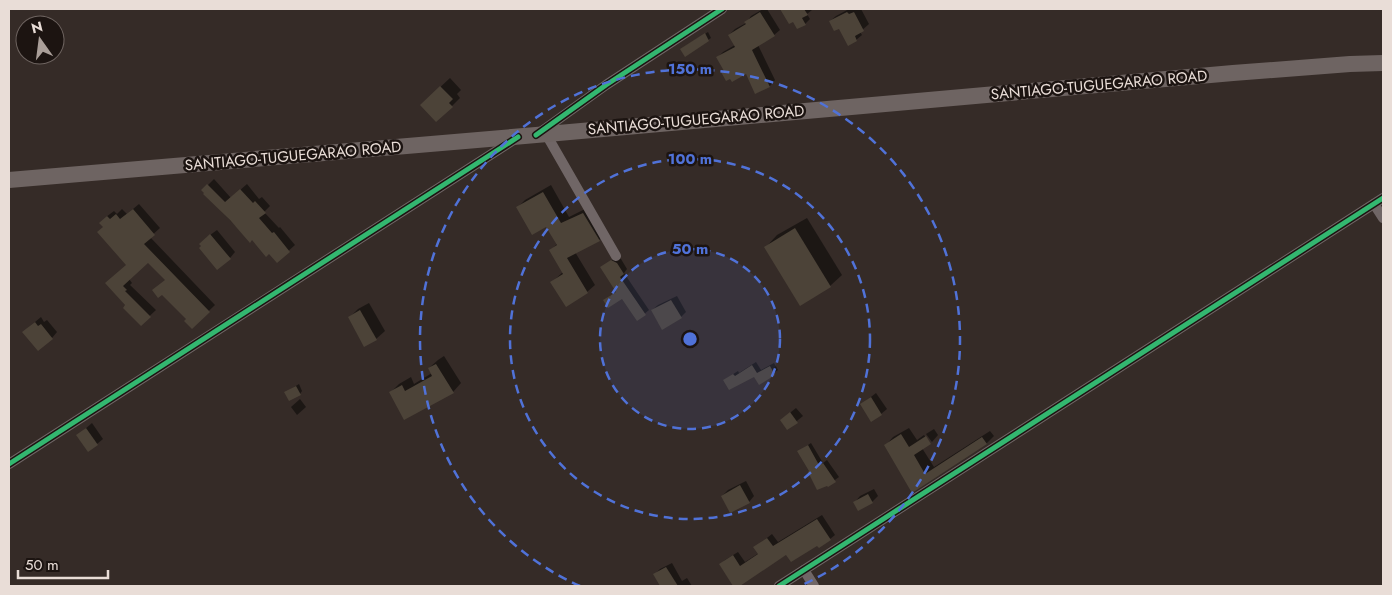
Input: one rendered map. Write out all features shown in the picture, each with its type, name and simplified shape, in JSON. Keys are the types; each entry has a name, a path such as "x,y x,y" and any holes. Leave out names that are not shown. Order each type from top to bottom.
{"highway":[{"name":"SANTIAGO-TUGUEGARAO ROAD","path":"9,180 541,135 1149,80 1383,63"}],"street":[{"path":"616,256 541,135 606,84 722,9"},
{"path":"9,464 518,137"},
{"path":"779,586 1379,201 1383,218"},
{"path":"804,570 814,586"}],"building":[{"path":"780,9 804,9 808,15 802,18 806,25 797,29 793,22 789,24"},
{"path":"760,12 775,36 752,50 770,87 755,94 746,74 732,82 730,79 726,81 721,72 724,71 716,57 735,47 728,35 746,24 744,22"},
{"path":"847,12 849,14 854,12 864,31 855,36 857,41 848,46 839,29 834,31 829,21"},
{"path":"705,33 709,41 685,57 680,49"},
{"path":"440,86 453,99 449,103 453,107 436,122 420,105"},
{"path":"207,184 225,202 240,189 253,203 255,201 266,213 259,218 272,233 274,232 290,252 277,263 269,254 266,257 252,240 250,243 203,194 201,190"},
{"path":"543,192 561,223 583,213 600,241 567,258 588,293 566,307 550,282 563,274 549,250 557,245 546,227 532,235 516,207"},
{"path":"133,209 155,235 144,244 210,312 192,329 184,321 186,319 162,295 158,298 152,290 165,280 148,263 123,286 127,290 125,291 151,317 141,326 123,308 125,305 105,283 126,265 97,232 103,227 99,223 107,216 110,219 116,214 120,219"},
{"path":"795,228 831,287 800,306 764,247"},
{"path":"210,234 231,259 217,270 199,248 201,246 199,244"},
{"path":"611,260 617,263 624,274 620,277 646,315 637,321 622,299 608,308 603,300 616,292 600,267"},
{"path":"671,300 682,318 662,330 651,310"},
{"path":"360,310 377,340 364,347 348,317"},
{"path":"35,322 38,326 41,324 53,339 38,351 22,332"},
{"path":"436,364 454,393 404,420 389,392 402,385 405,391 432,376 428,368"},
{"path":"752,365 757,373 770,366 775,375 759,385 754,377 729,390 723,380 733,374 735,376"},
{"path":"296,386 301,395 289,401 284,392"},
{"path":"871,397 882,415 871,422 860,404"},
{"path":"790,412 798,423 787,430 780,420"},
{"path":"86,428 98,445 88,452 76,435"},
{"path":"901,434 909,447 926,436 931,444 914,455 925,474 982,437 987,444 912,493 884,445"},
{"path":"808,445 819,465 823,463 836,482 828,487 817,490 809,471 797,451"},
{"path":"740,485 750,503 730,513 721,496"},
{"path":"868,494 873,503 858,511 853,502"},
{"path":"817,519 831,540 791,562 786,555 740,586 733,586 719,564 733,555 740,566 758,554 753,547 767,538 773,546"},
{"path":"666,567 678,586 660,586 653,574"}],"cycle path":[{"path":"536,135 606,85 722,9"},
{"path":"9,464 518,137"},
{"path":"779,586 1383,198"}]}
